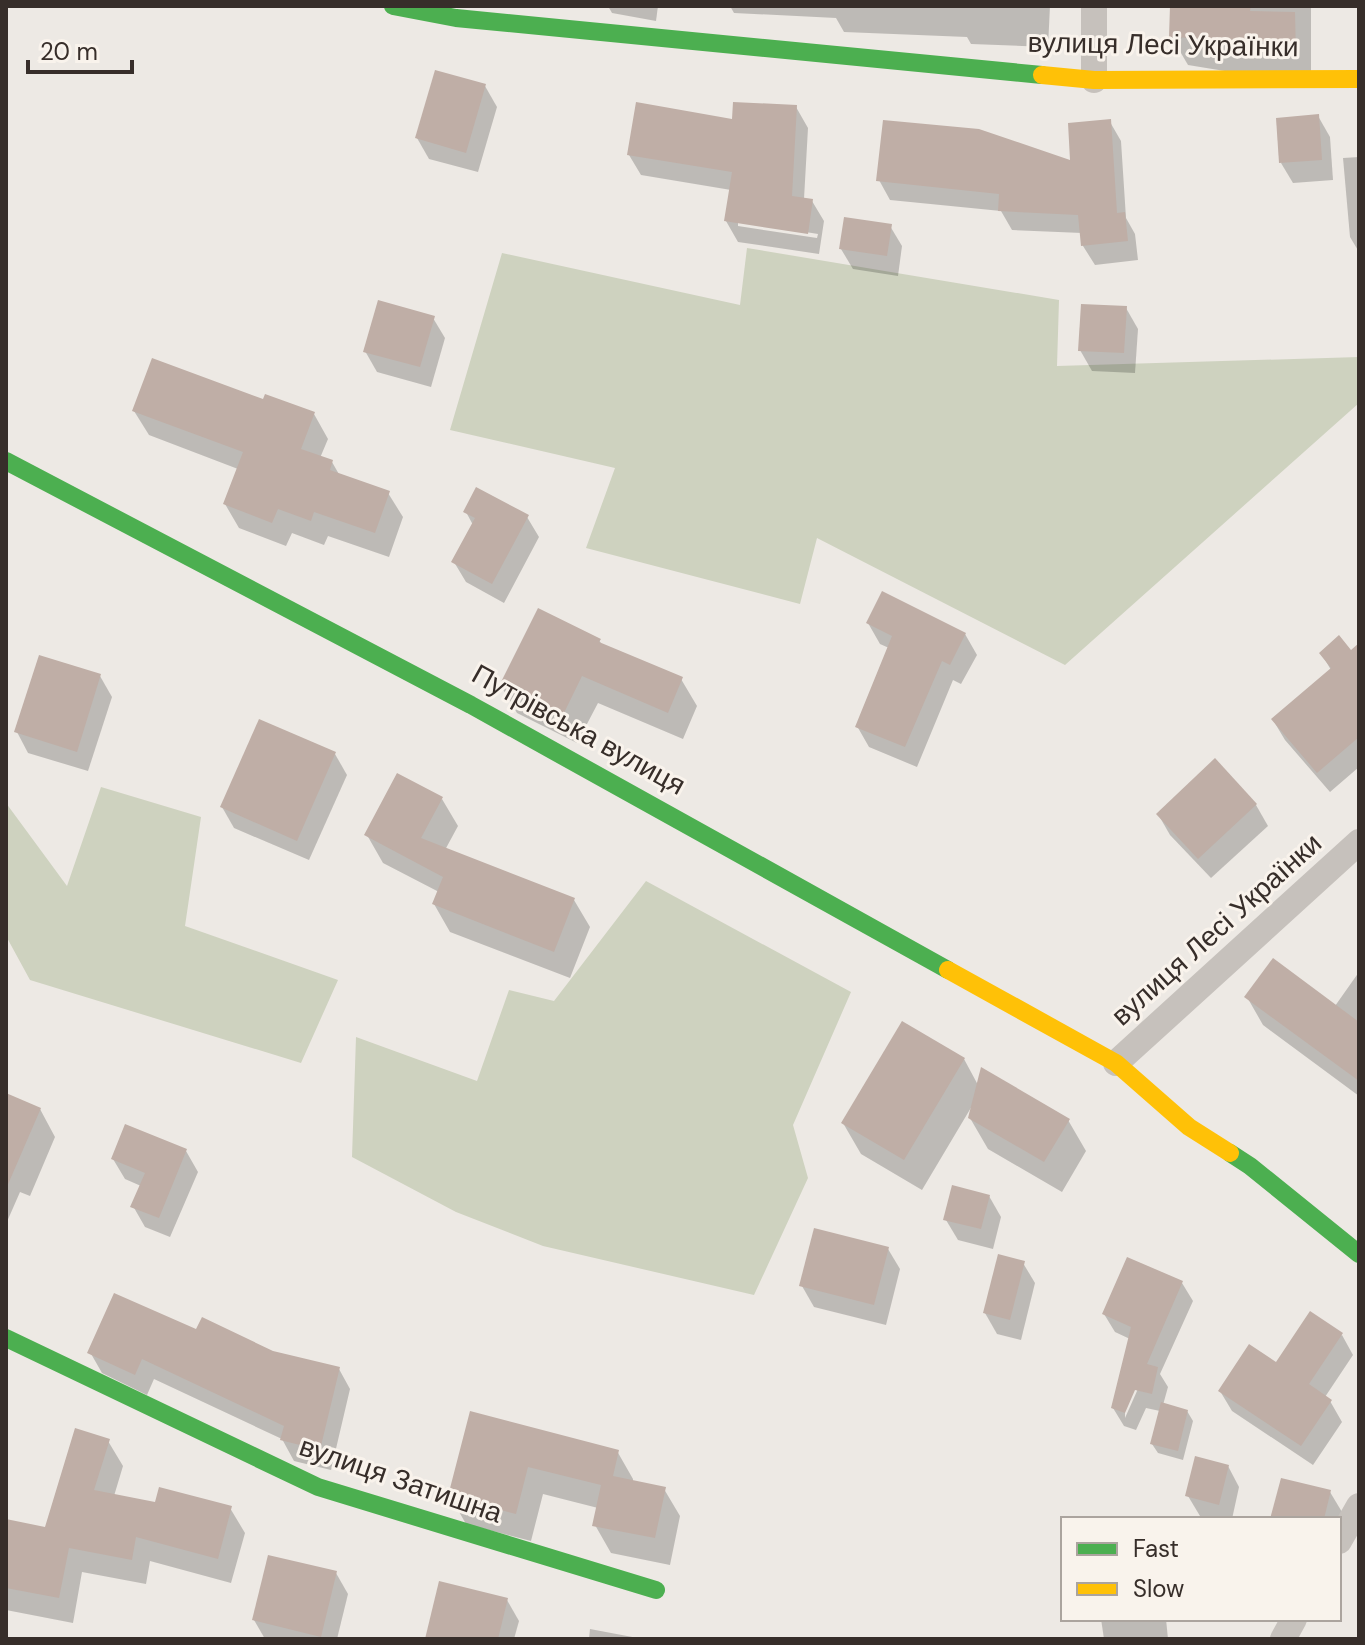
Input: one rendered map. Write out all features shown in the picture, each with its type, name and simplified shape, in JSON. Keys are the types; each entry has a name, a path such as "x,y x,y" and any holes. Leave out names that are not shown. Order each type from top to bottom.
{"street":[{"name":"вулиця Лесі Українки","path":"393,6 1094,80 1359,79"},
{"path":"1094,6 1094,80"},
{"name":"Путрівська вулиця","path":"6,461 471,705 1116,1063 1189,1127 1250,1166 1359,1254"},
{"name":"вулиця Лесі Українки","path":"1116,1063 1359,842"},
{"name":"вулиця Затишна","path":"6,1338 318,1487 656,1590"},
{"path":"1341,1538 1359,1506"},
{"path":"1283,1639 1293,1621"}],"green space":[{"path":"747,248 1059,300 1057,366 1359,357 1359,403 1065,665 817,538 800,604 586,548 615,468 450,430 502,253 740,305"},
{"path":"101,787 201,817 185,926 338,980 301,1063 30,980 6,936 6,803 67,886"},
{"path":"646,881 851,992 793,1125 808,1178 754,1295 543,1246 456,1212 352,1157 356,1037 477,1081 509,990 554,1001"}],"building":[{"path":"1170,6 1251,6 1250,11 1295,12 1296,57 1264,57 1263,41 1169,37"},
{"path":"435,70 486,84 466,153 415,138"},
{"path":"636,102 732,119 733,102 797,105 792,196 813,199 808,234 724,221 732,172 627,155"},
{"path":"1319,114 1322,160 1279,163 1276,118"},
{"path":"1111,119 1117,213 1125,212 1128,241 1081,246 1078,215 998,211 999,194 876,181 883,120 979,129 1070,160 1068,123"},
{"path":"844,217 892,224 887,256 839,249"},
{"path":"378,300 435,316 420,367 363,352"},
{"path":"1081,304 1127,306 1124,353 1078,351"},
{"path":"152,358 263,399 265,394 315,412 301,449 333,460 330,470 390,491 375,533 314,512 311,521 278,509 272,523 223,504 243,452 132,411"},
{"path":"476,487 529,515 492,584 451,562 475,518 463,512"},
{"path":"882,591 966,633 950,665 942,661 905,747 855,727 892,636 866,623"},
{"path":"538,608 601,639 599,642 683,677 668,713 582,676 562,717 499,686"},
{"path":"1339,635 1351,650 1359,643 1359,737 1317,773 1271,719 1331,668 1319,653"},
{"path":"39,655 101,674 77,752 14,732"},
{"path":"259,719 336,752 297,841 220,807"},
{"path":"1215,758 1257,804 1198,859 1156,814"},
{"path":"397,773 443,797 421,838 575,898 554,952 432,904 443,877 364,835"},
{"path":"1273,958 1359,1022 1359,1081 1244,997"},
{"path":"902,1021 965,1058 904,1160 841,1123"},
{"path":"981,1067 1070,1119 1044,1162 968,1118"},
{"path":"6,1093 41,1108 6,1189"},
{"path":"125,1124 187,1149 159,1218 130,1207 145,1173 111,1159"},
{"path":"952,1185 990,1195 981,1229 943,1220"},
{"path":"814,1228 889,1247 874,1305 799,1286"},
{"path":"998,1254 1025,1261 1010,1320 983,1313"},
{"path":"1127,1257 1183,1281 1147,1364 1158,1367 1152,1394 1135,1390 1125,1413 1111,1408 1131,1327 1102,1314"},
{"path":"114,1293 196,1329 202,1317 273,1351 340,1367 320,1450 280,1440 284,1426 142,1359 135,1375 87,1353"},
{"path":"1310,1311 1343,1333 1309,1384 1332,1400 1301,1446 1218,1391 1249,1344 1276,1362"},
{"path":"1161,1402 1188,1410 1178,1451 1150,1444"},
{"path":"470,1411 619,1450 613,1476 666,1487 655,1538 592,1526 601,1485 528,1467 516,1514 448,1496"},
{"path":"75,1428 110,1439 94,1490 155,1502 159,1487 232,1506 218,1559 136,1537 132,1560 69,1548 59,1598 6,1588 6,1519 45,1527"},
{"path":"1195,1456 1229,1465 1219,1505 1185,1496"},
{"path":"1281,1478 1331,1490 1324,1517 1271,1517"},
{"path":"268,1555 337,1571 321,1637 252,1620"},
{"path":"439,1581 508,1598 498,1639 425,1639"}],"traffic: fast":[{"path":"393,6 456,18 1042,75"},
{"path":"6,461 471,705 948,970"},
{"path":"1230,1153 1359,1254"},
{"path":"6,1338 318,1487 656,1590"}],"traffic: slow":[{"path":"1042,75 1094,80 1359,79"},
{"path":"948,970 1116,1063 1189,1127 1230,1153"}]}
